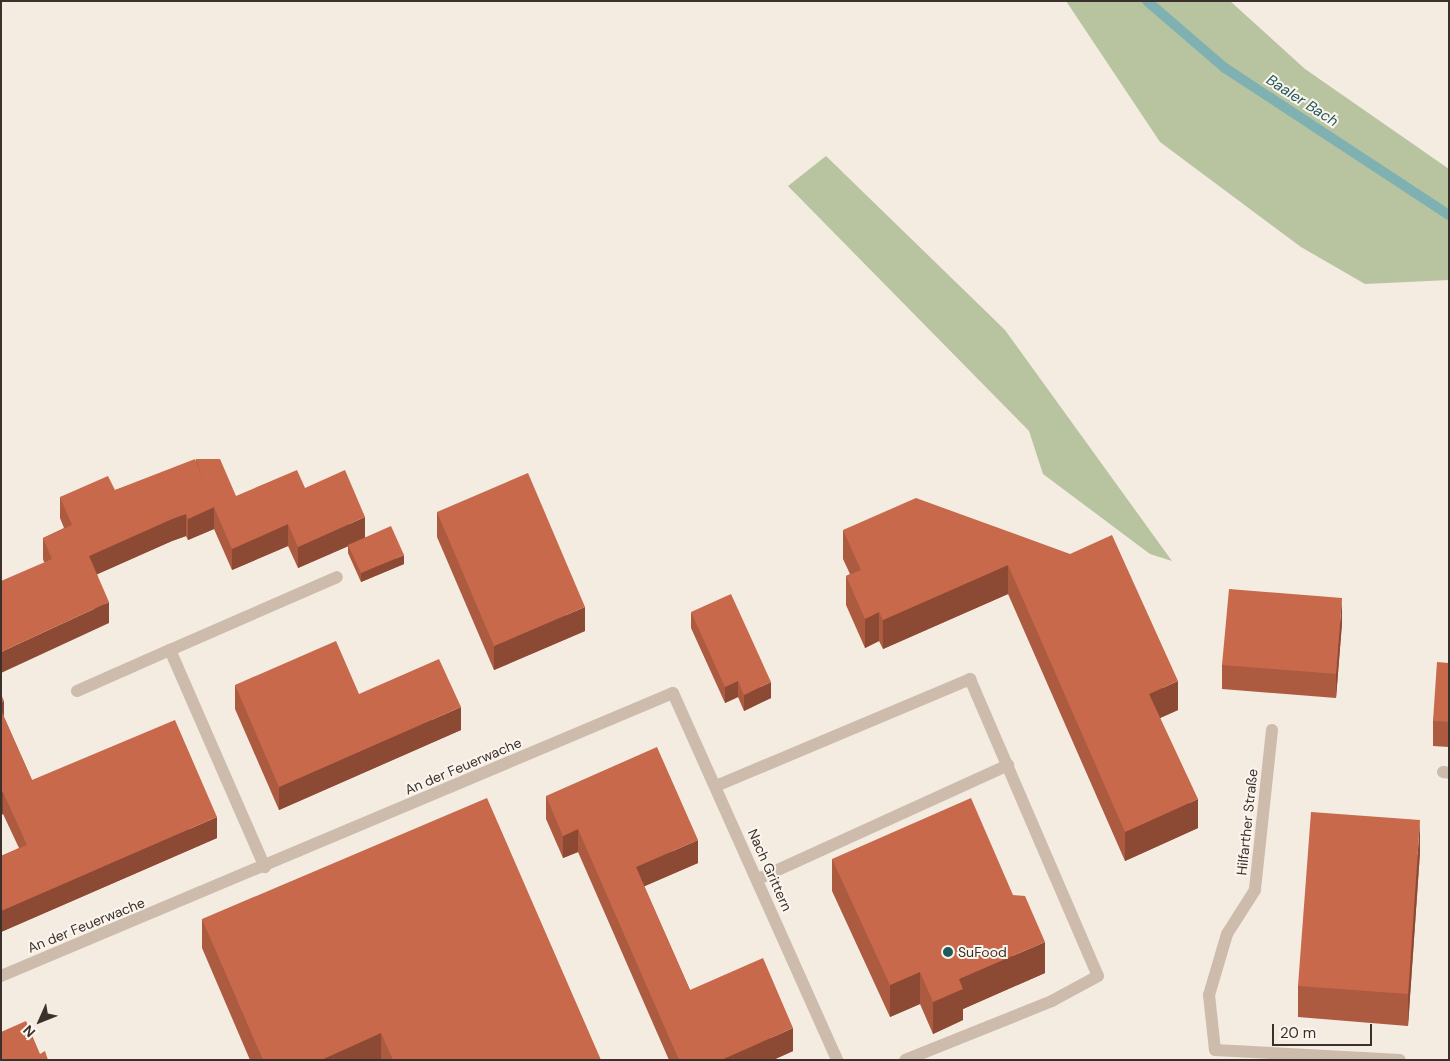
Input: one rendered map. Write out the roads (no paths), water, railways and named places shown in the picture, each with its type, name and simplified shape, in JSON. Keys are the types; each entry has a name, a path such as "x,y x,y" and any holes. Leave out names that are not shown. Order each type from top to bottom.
{"street":[{"path":"77,691 337,576"},
{"path":"170,650 265,867"},
{"path":"716,786 970,679 1098,976 1052,1001 905,1060"},
{"name":"An der Feuerwache","path":"1,976 265,867 673,693"},
{"name":"Nach Grittern","path":"673,693 758,879 837,1060"},
{"name":"Hilfarther Straße","path":"1272,730 1255,890 1227,934 1209,994 1215,1050 1400,1060"},
{"path":"758,879 1008,765"}],"waterway":[{"name":"Baaler Bach","path":"1147,1 1225,68 1449,215"}],"place":[{"name":"SuFood","path":"948,952"}]}
